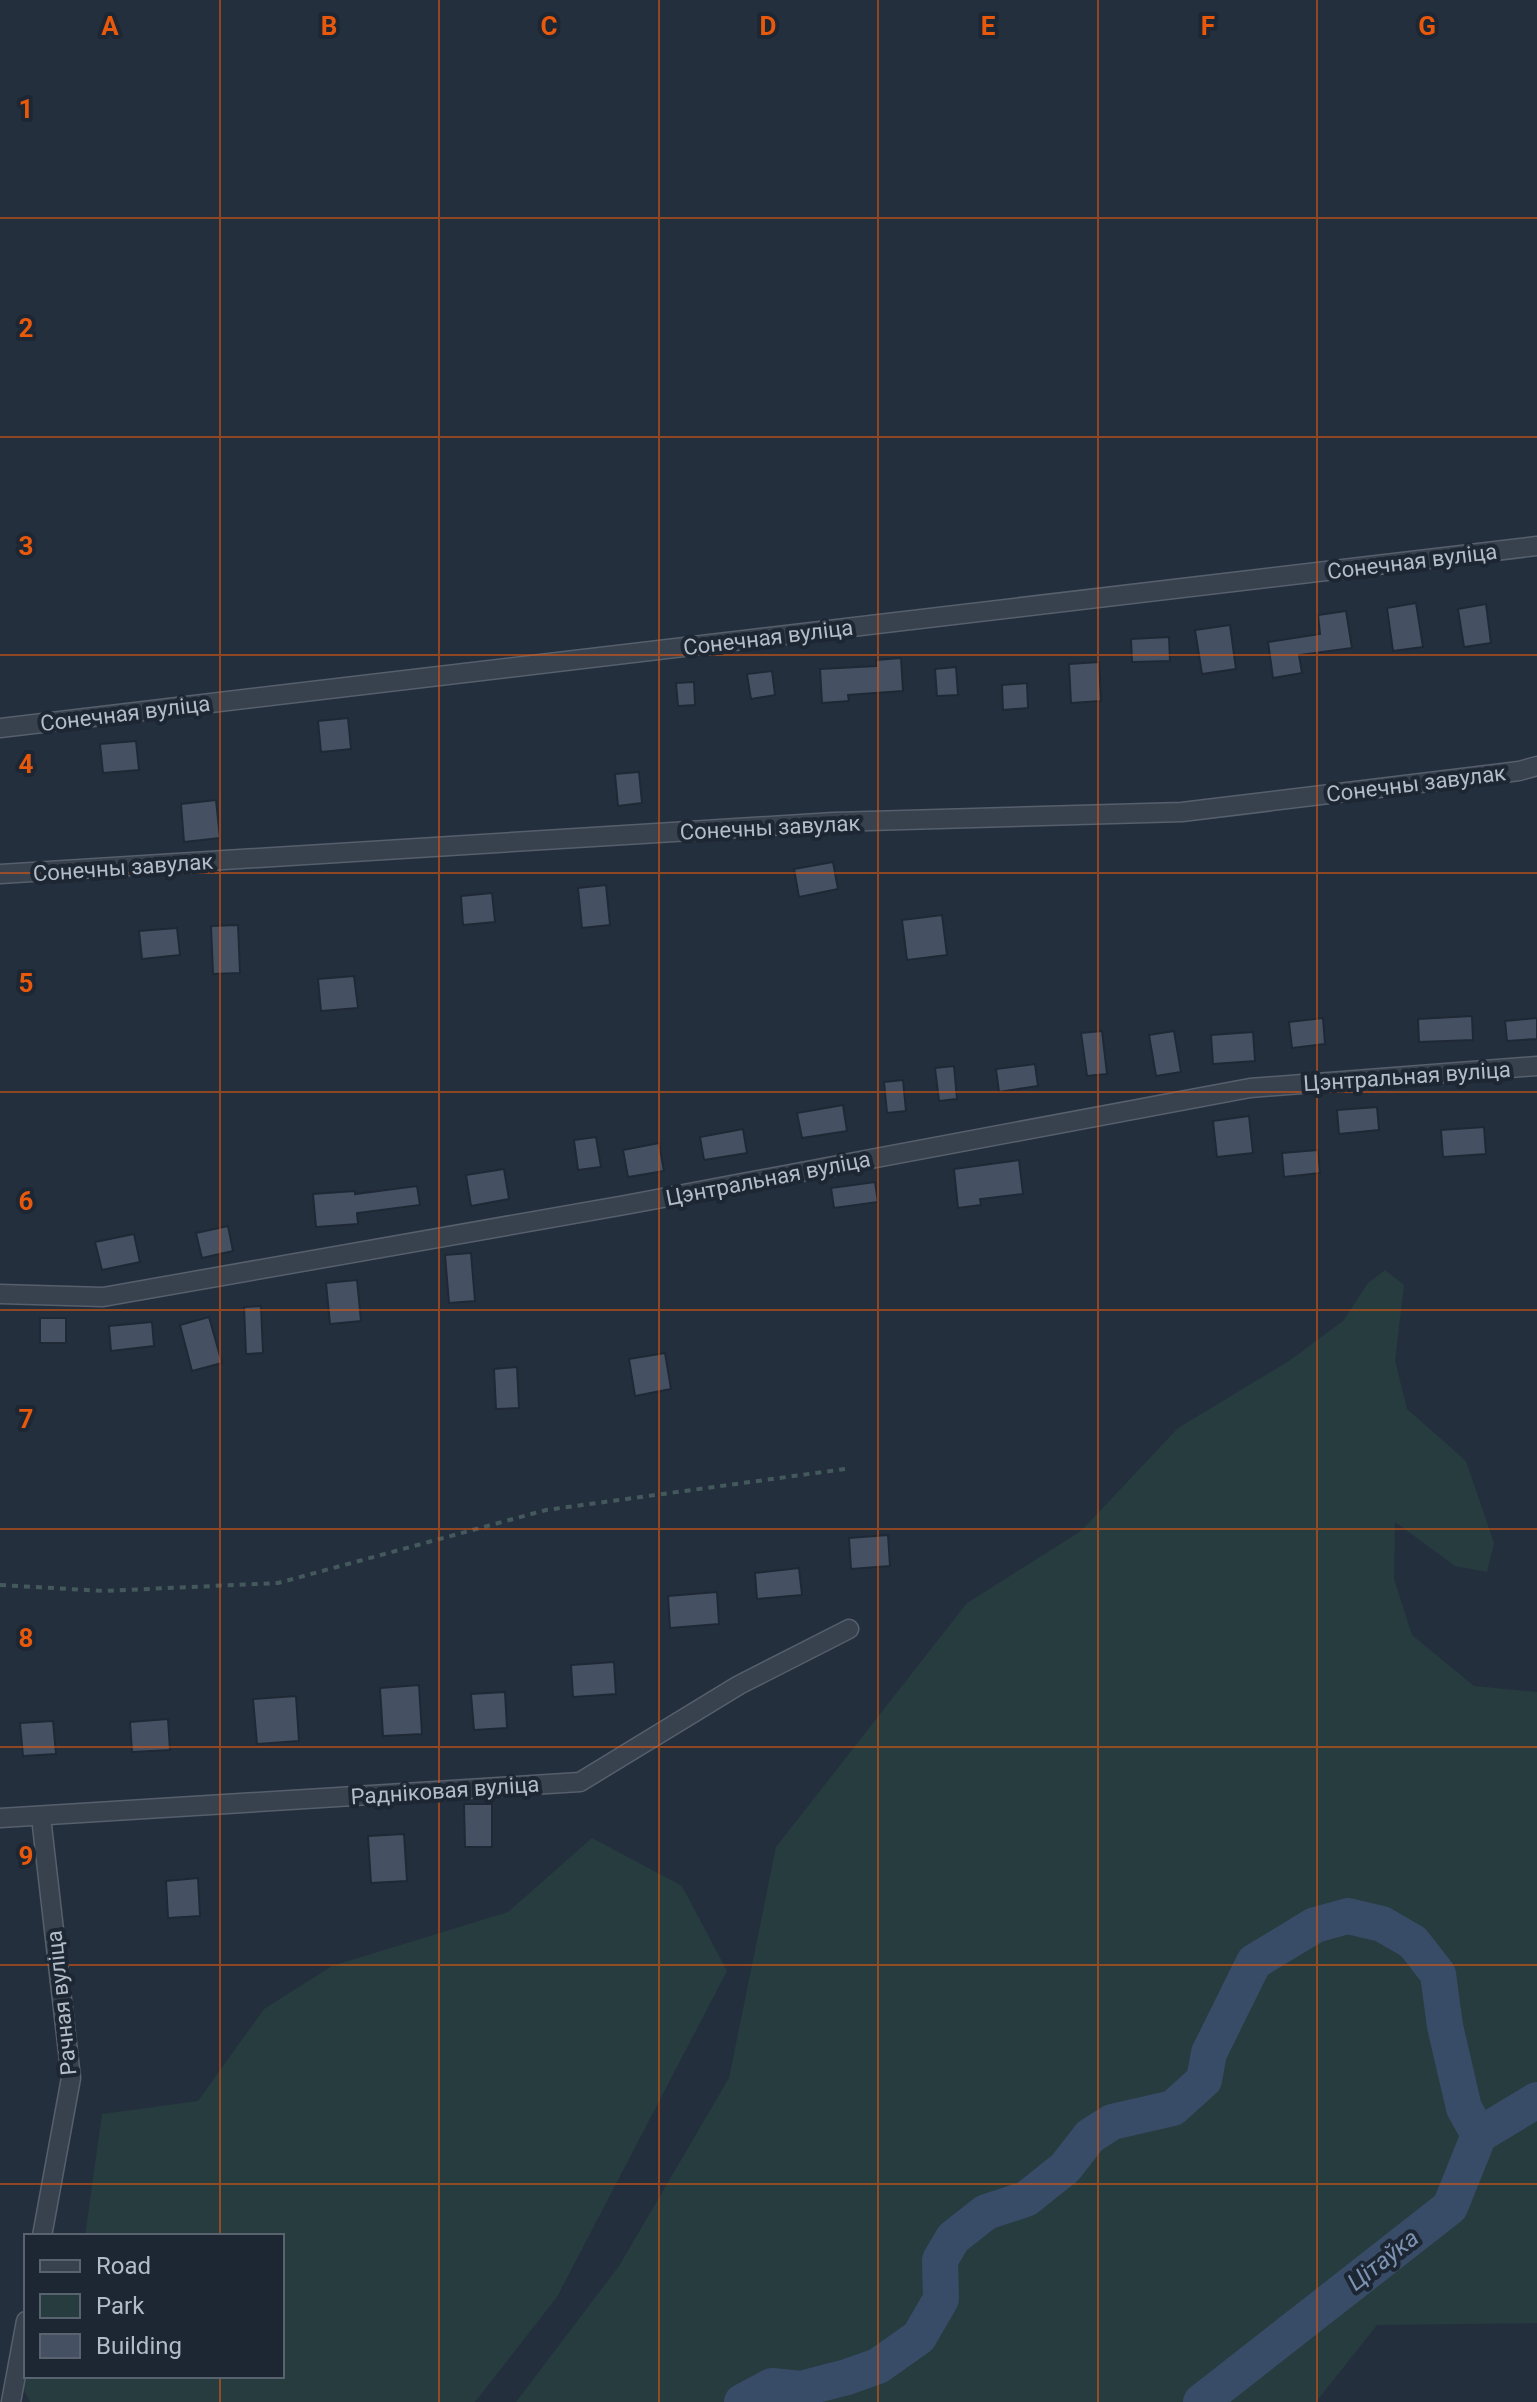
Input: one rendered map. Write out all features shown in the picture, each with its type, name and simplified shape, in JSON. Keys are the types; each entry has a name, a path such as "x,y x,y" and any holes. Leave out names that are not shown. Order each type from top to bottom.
{"street":[{"name":"Сонечная вуліца","path":"0,728 1537,546"},
{"name":"Сонечны завулак","path":"0,874 834,822 1182,812 1519,771 1537,766"},
{"name":"Цэнтральная вуліца","path":"0,1294 103,1297 625,1205 1250,1088 1537,1066"},
{"name":"Радніковая вуліца","path":"0,1818 580,1782 739,1685 849,1629"},
{"name":"Рачная вуліца","path":"41,1817 71,2078 42,2234"},
{"path":"11,2402 24,2332"}],"path":[{"path":"0,1585 104,1591 278,1583 546,1510 845,1469"}],"green space":[{"path":"1385,1270 1404,1285 1395,1361 1407,1409 1466,1461 1494,1543 1487,1572 1455,1566 1395,1522 1394,1579 1412,1635 1474,1686 1537,1692 1537,2323 1377,2325 1316,2402 516,2402 619,2266 729,2078 776,1847 967,1603 1081,1531 1178,1428 1289,1361 1343,1321 1368,1283"},
{"path":"592,1838 682,1886 727,1971 557,2297 475,2402 30,2402 22,2386 27,2378 284,2378 284,2234 85,2234 102,2114 198,2101 264,2009 332,1966 508,1912"}],"building":[{"path":"1416,603 1423,647 1393,651 1387,608"},
{"path":"1486,604 1491,643 1464,647 1458,609"},
{"path":"1346,611 1352,648 1299,655 1302,673 1273,678 1268,642 1320,634 1318,615"},
{"path":"1230,625 1236,669 1202,674 1195,630"},
{"path":"1169,637 1170,661 1132,662 1131,639"},
{"path":"901,658 903,691 848,695 849,701 822,703 820,669 876,666 876,660"},
{"path":"1099,662 1101,701 1071,703 1069,664"},
{"path":"956,667 958,695 937,696 935,669"},
{"path":"772,671 775,695 751,699 747,674"},
{"path":"694,682 695,705 678,706 676,683"},
{"path":"1027,683 1028,708 1003,710 1002,685"},
{"path":"348,718 351,749 321,752 318,721"},
{"path":"136,741 139,770 103,773 100,744"},
{"path":"639,772 642,803 618,806 615,774"},
{"path":"216,800 220,838 184,842 181,804"},
{"path":"833,862 838,889 799,897 794,869"},
{"path":"606,885 610,925 582,928 578,888"},
{"path":"492,893 495,922 463,925 461,896"},
{"path":"942,915 947,955 907,960 902,920"},
{"path":"238,925 240,973 213,974 211,926"},
{"path":"177,928 180,955 142,959 139,931"},
{"path":"354,976 358,1008 321,1011 318,979"},
{"path":"1472,1016 1473,1040 1419,1042 1418,1019"},
{"path":"1323,1018 1325,1044 1292,1048 1289,1022"},
{"path":"1537,1018 1537,1039 1507,1041 1505,1021"},
{"path":"1102,1031 1107,1074 1087,1076 1081,1033"},
{"path":"1174,1031 1181,1072 1156,1076 1149,1035"},
{"path":"1253,1032 1255,1061 1213,1064 1211,1035"},
{"path":"1035,1064 1038,1086 999,1092 996,1069"},
{"path":"954,1066 957,1099 939,1101 935,1068"},
{"path":"903,1080 906,1111 887,1113 884,1082"},
{"path":"843,1105 847,1131 802,1138 797,1113"},
{"path":"1377,1107 1379,1130 1339,1134 1337,1110"},
{"path":"1249,1116 1253,1153 1217,1157 1213,1121"},
{"path":"1484,1127 1486,1154 1443,1157 1441,1130"},
{"path":"743,1129 747,1153 704,1160 700,1137"},
{"path":"596,1137 601,1167 578,1170 574,1140"},
{"path":"659,1143 664,1171 628,1177 623,1150"},
{"path":"1318,1150 1320,1173 1284,1177 1282,1153"},
{"path":"1019,1160 1023,1194 980,1199 981,1205 958,1208 954,1169"},
{"path":"504,1169 509,1199 471,1206 466,1175"},
{"path":"875,1182 878,1202 834,1208 831,1188"},
{"path":"417,1186 420,1205 357,1213 358,1224 316,1227 313,1194 355,1191 355,1194"},
{"path":"228,1226 233,1251 202,1258 196,1233"},
{"path":"134,1234 140,1262 102,1270 95,1242"},
{"path":"471,1253 475,1301 449,1303 445,1255"},
{"path":"357,1280 361,1321 330,1324 326,1283"},
{"path":"261,1306 263,1353 246,1354 244,1307"},
{"path":"209,1317 222,1363 192,1371 180,1325"},
{"path":"40,1318 66,1318 66,1343 40,1343"},
{"path":"152,1322 154,1346 111,1351 109,1326"},
{"path":"665,1353 671,1389 635,1396 629,1359"},
{"path":"517,1367 519,1408 496,1409 494,1369"},
{"path":"888,1535 890,1566 851,1569 849,1538"},
{"path":"799,1568 802,1595 757,1599 755,1573"},
{"path":"717,1592 719,1624 670,1628 668,1596"},
{"path":"614,1662 616,1694 573,1697 571,1665"},
{"path":"419,1685 422,1734 383,1736 380,1688"},
{"path":"505,1692 507,1728 474,1730 471,1694"},
{"path":"296,1696 299,1741 257,1744 253,1699"},
{"path":"168,1719 170,1750 132,1752 130,1722"},
{"path":"53,1721 56,1754 23,1756 20,1723"},
{"path":"464,1804 492,1804 492,1847 465,1847"},
{"path":"404,1834 407,1881 371,1883 368,1836"},
{"path":"198,1878 200,1916 168,1918 166,1881"}],"waterway":[{"path":"742,2402 772,2386 801,2389 878,2366 919,2337 941,2299 940,2260 953,2238 986,2212 1026,2199 1065,2168 1090,2136 1112,2122 1173,2108 1204,2080 1209,2053 1254,1962 1315,1925 1348,1916 1382,1924 1413,1942 1438,1974 1445,2026 1464,2108 1479,2135"},
{"name":"Цітаўка","path":"1201,2402 1450,2207 1479,2135 1537,2100"}]}
